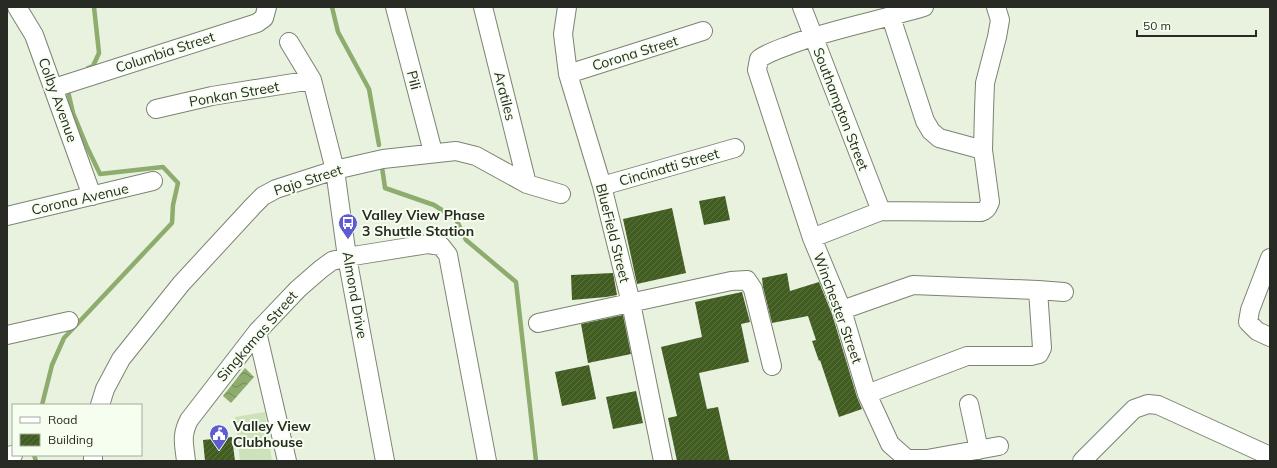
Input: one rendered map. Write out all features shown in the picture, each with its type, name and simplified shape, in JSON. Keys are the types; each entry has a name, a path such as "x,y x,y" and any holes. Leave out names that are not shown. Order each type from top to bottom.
{"street":[{"name":"Colby Avenue","path":"18,7 34,36 92,196"},
{"name":"Columbia Street","path":"54,88 257,23 264,18 267,7"},
{"name":"Pili","path":"395,7 432,152"},
{"name":"Aratiles","path":"483,7 527,184"},
{"name":"BlueField Street","path":"567,7 563,34 568,74 602,186 631,303 663,461"},
{"name":"Southampton Street","path":"802,7 881,211"},
{"path":"813,37 924,7"},
{"path":"812,238 881,211 982,212 989,207 990,202 983,150 985,83 997,38 1000,20 996,7"},
{"path":"891,17 925,121 931,131 939,138 983,150"},
{"name":"Corona Street","path":"568,74 703,31"},
{"name":"Winchester Street","path":"813,37 767,53 759,59 757,70 812,238 842,310 867,394 890,444 907,459 927,459 999,446"},
{"name":"Almond Drive","path":"289,42 312,80 335,170 347,256 385,461"},
{"name":"Ponkan Street","path":"156,109 212,96 312,80"},
{"name":"Cincinatti Street","path":"602,186 735,148"},
{"name":"Pajo Street","path":"100,404 105,389 121,359 181,284 263,196 276,189 335,170 383,158 432,152 456,151 476,156 527,184 561,194"},
{"name":"Corona Avenue","path":"7,216 153,181"},
{"name":"Singkamas Street","path":"186,461 184,430 189,420 257,332 298,289 332,261 347,256 428,244 441,246 448,256 487,461"},
{"path":"1270,258 1250,310 1248,322 1257,331 1270,337"},
{"path":"538,323 731,281 747,280 753,289 772,366"},
{"path":"842,310 913,285 1064,292"},
{"path":"867,394 967,356 1031,356 1039,354 1042,348 1038,290"},
{"path":"7,335 70,321"},
{"path":"257,332 287,461"},
{"path":"969,404 979,450"},
{"path":"1084,460 1134,410 1148,404 1158,405 1270,456"}],"shaded area":[{"path":"265,412 272,461 240,461 235,417"}],"water":[{"path":"245,368 254,377 231,403 223,396"}],"building":[{"path":"725,196 730,220 704,225 699,201"},
{"path":"672,208 686,273 637,284 623,219"},
{"path":"613,273 617,295 572,300 571,275"},
{"path":"787,273 790,291 819,282 832,314 862,409 839,417 812,341 816,340 808,316 772,323 762,278"},
{"path":"742,292 750,322 741,324 749,362 699,373 707,409 718,407 730,461 677,461 668,418 677,416 661,347 702,337 695,302"},
{"path":"623,315 631,354 588,363 581,324"},
{"path":"589,365 596,399 562,406 555,372"},
{"path":"636,391 643,423 613,429 606,397"},
{"name":"Valley View Clubhouse","path":"232,437 235,461 205,461 203,440"}],"waterway":[{"path":"88,68 93,66 99,53 94,7"},
{"path":"332,7 338,32 369,89 379,145"},
{"path":"42,404 52,365 64,338 172,223 173,205 178,183 163,167 100,174 73,113 67,87"},
{"path":"382,167 385,188 434,205 456,219 466,240 516,282 536,461"},
{"path":"34,456 36,461"}],"place":[{"name":"Valley View Phase 3 Shuttle Station","path":"348,240"},
{"name":"Valley View Clubhouse","path":"219,451"}]}
